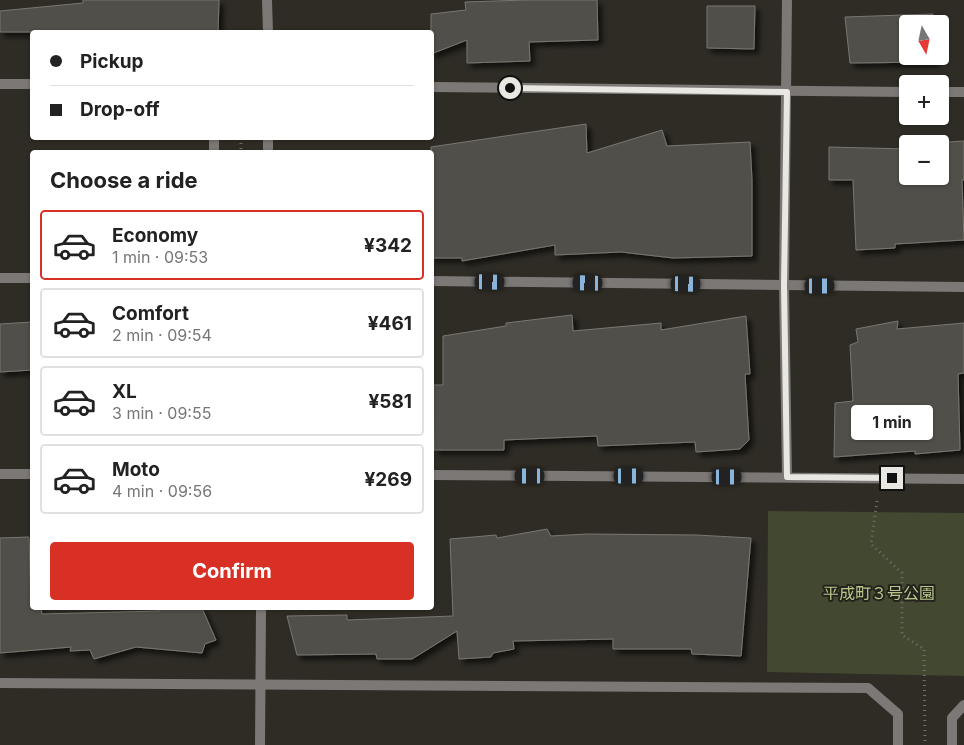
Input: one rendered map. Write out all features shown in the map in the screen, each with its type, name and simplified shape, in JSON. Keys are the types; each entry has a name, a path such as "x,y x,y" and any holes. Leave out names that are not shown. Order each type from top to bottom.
{"street":[{"path":"267,0 268,30"},
{"path":"787,0 784,285 787,477"},
{"path":"0,84 30,84"},
{"path":"434,87 899,92"},
{"path":"949,92 964,92"},
{"path":"0,278 30,278"},
{"path":"434,281 964,287"},
{"path":"0,474 30,474"},
{"path":"434,475 964,479"},
{"path":"260,745 262,610"},
{"path":"0,683 868,688 898,714 898,745"},
{"path":"952,745 952,718 964,704"}],"path":[{"path":"877,501 871,544 902,573 902,635 924,649 925,745"}],"green space":[{"name":"平成町３号公園","path":"768,511 964,513 964,676 767,672"}],"building":[{"path":"83,0 219,0 218,30 30,30 30,32 0,32 0,11 83,3"},
{"path":"597,0 598,40 529,42 530,61 467,63 467,40 434,53 434,30 431,30 431,14 466,10 465,2"},
{"path":"707,6 755,6 754,49 707,48"},
{"path":"899,15 899,62 850,63 845,17"},
{"path":"586,124 587,153 662,130 667,146 750,142 752,256 673,258 621,252 555,255 555,245 462,261 462,258 434,258 434,150 431,150 431,147"},
{"path":"964,141 964,180 962,180 964,240 895,244 895,248 856,250 853,180 829,180 829,147 899,149 899,185 949,185 949,142"},
{"path":"572,315 573,331 661,323 661,330 746,316 750,374 745,374 749,440 740,449 696,452 695,442 598,446 597,436 504,440 504,450 434,450 434,385 443,385 443,336 506,326 506,323"},
{"path":"898,321 897,329 964,323 964,373 958,374 960,450 834,457 835,403 853,401 850,345 858,342 856,329"},
{"path":"30,322 30,370 0,372 0,324"},
{"path":"547,529 551,536 587,534 696,535 751,538 741,656 692,654 691,649 613,649 613,639 513,641 514,649 493,653 491,657 459,659 457,631 412,659 377,659 376,654 297,655 287,616 347,615 347,620 453,616 450,539 496,535 497,538"},
{"path":"29,537 30,610 41,610 42,614 203,610 216,640 205,644 202,653 136,647 94,659 90,650 70,651 71,647 0,653 0,538"}],"route":[{"path":"510,88 787,92 784,285 787,477 892,478"}]}
